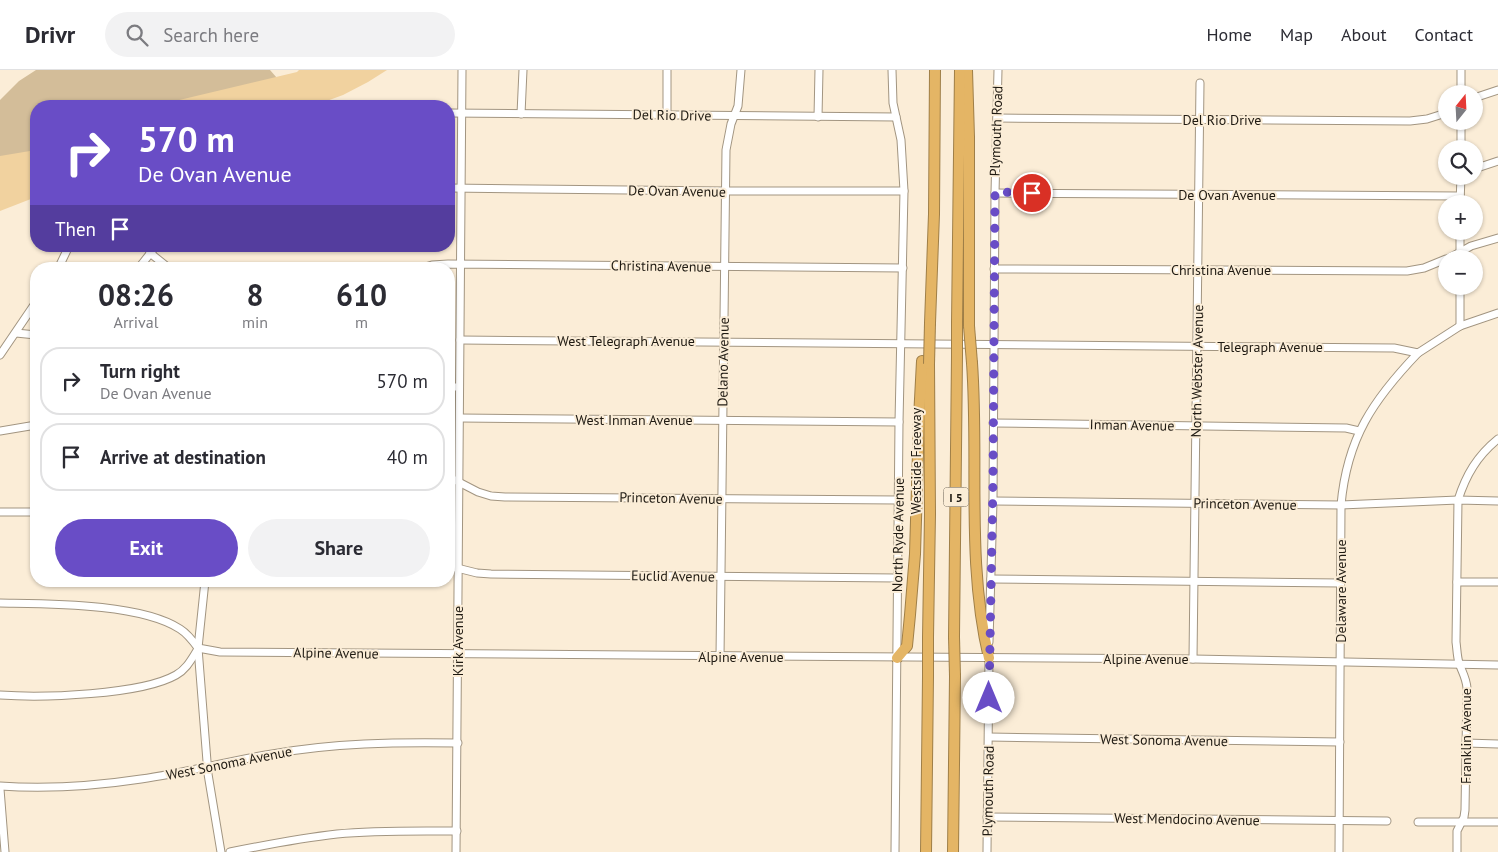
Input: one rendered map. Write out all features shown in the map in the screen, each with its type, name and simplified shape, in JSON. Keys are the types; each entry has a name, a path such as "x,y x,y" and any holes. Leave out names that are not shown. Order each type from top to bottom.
{"highway":[{"path":"897,658 907,646 915,554 919,418 926,363 927,258 934,214 934,70"},
{"name":"I 5","path":"953,852 960,70"},
{"path":"966,70 970,137 969,326 974,396 975,541 981,612 989,658"},
{"name":"Westside Freeway","path":"926,363 930,514 926,852"}],"street":[{"name":"Kirk Avenue","path":"456,852 462,70"},
{"path":"521,114 523,70"},
{"path":"667,70 667,115"},
{"name":"Delano Avenue","path":"720,656 726,150 730,129 738,106 741,70"},
{"path":"818,117 819,70"},
{"name":"North Ryde Avenue","path":"892,70 893,103 901,140 904,191 899,422 895,852"},
{"name":"Plymouth Road","path":"987,852 998,70"},
{"path":"1461,70 1461,85"},
{"name":"North Webster Avenue","path":"1193,659 1200,83"},
{"path":"1483,95 1498,90"},
{"name":"Del Rio Drive","path":"455,113 896,117"},
{"name":"Del Rio Drive","path":"997,118 1410,121 1438,116"},
{"path":"1483,166 1498,161"},
{"name":"De Ovan Avenue","path":"455,188 904,191"},
{"name":"De Ovan Avenue","path":"995,192 1438,196"},
{"name":"Christina Avenue","path":"1468,250 1478,244 1498,238"},
{"path":"143,262 150,253 161,262"},
{"name":"Christina Avenue","path":"994,269 1407,271 1424,268 1438,263"},
{"name":"Christina Avenue","path":"455,264 903,268"},
{"path":"1460,295 1460,326"},
{"path":"0,355 30,311"},
{"path":"1418,353 1460,326 1498,313"},
{"path":"16,333 30,334"},
{"name":"West Telegraph Avenue","path":"460,340 972,343"},
{"name":"Telegraph Avenue","path":"972,343 1394,348 1418,353"},
{"name":"Delaware Avenue","path":"1339,852 1341,505 1344,480 1350,454 1360,430 1379,397 1418,353"},
{"name":"West Inman Avenue","path":"460,418 899,422"},
{"name":"Inman Avenue","path":"994,423 1346,428 1360,430"},
{"path":"0,430 30,425"},
{"path":"1458,500 1474,464 1498,439"},
{"name":"Princeton Avenue","path":"455,480 478,492 491,496 898,500"},
{"name":"Princeton Avenue","path":"993,501 1341,505 1458,500 1498,501"},
{"name":"Franklin Avenue","path":"1457,852 1457,831 1464,817 1465,810 1466,743 1466,680 1465,673 1460,664 1456,642 1458,500"},
{"path":"0,512 30,512"},
{"name":"Euclid Avenue","path":"455,568 491,574 897,578"},
{"path":"991,579 1340,583"},
{"path":"1458,582 1498,582"},
{"path":"205,587 198,648 207,766 221,852"},
{"path":"0,603 91,607 156,618 182,630 198,648"},
{"path":"0,695 93,693 153,684 183,671 198,648"},
{"name":"Alpine Avenue","path":"198,648 220,652 1193,659 1498,665"},
{"name":"West Sonoma Avenue","path":"988,738 1340,742"},
{"name":"West Sonoma Avenue","path":"0,788 100,784 141,779 273,753 331,746 378,743 458,743"},
{"path":"1466,743 1498,744"},
{"path":"0,788 5,852"},
{"name":"West Mendocino Avenue","path":"987,817 1387,821"},
{"path":"1418,822 1498,822"},
{"path":"230,852 337,834 388,831 457,831"}],"shaded area":[{"path":"36,70 270,70 277,78 184,100 30,100 30,153 0,158 0,100 19,81"},
{"path":"299,70 387,70 368,82 329,100 179,100"},
{"path":"30,151 30,199 0,211 0,156"}],"route":[{"path":"989,698 995,192 1032,193"}]}
